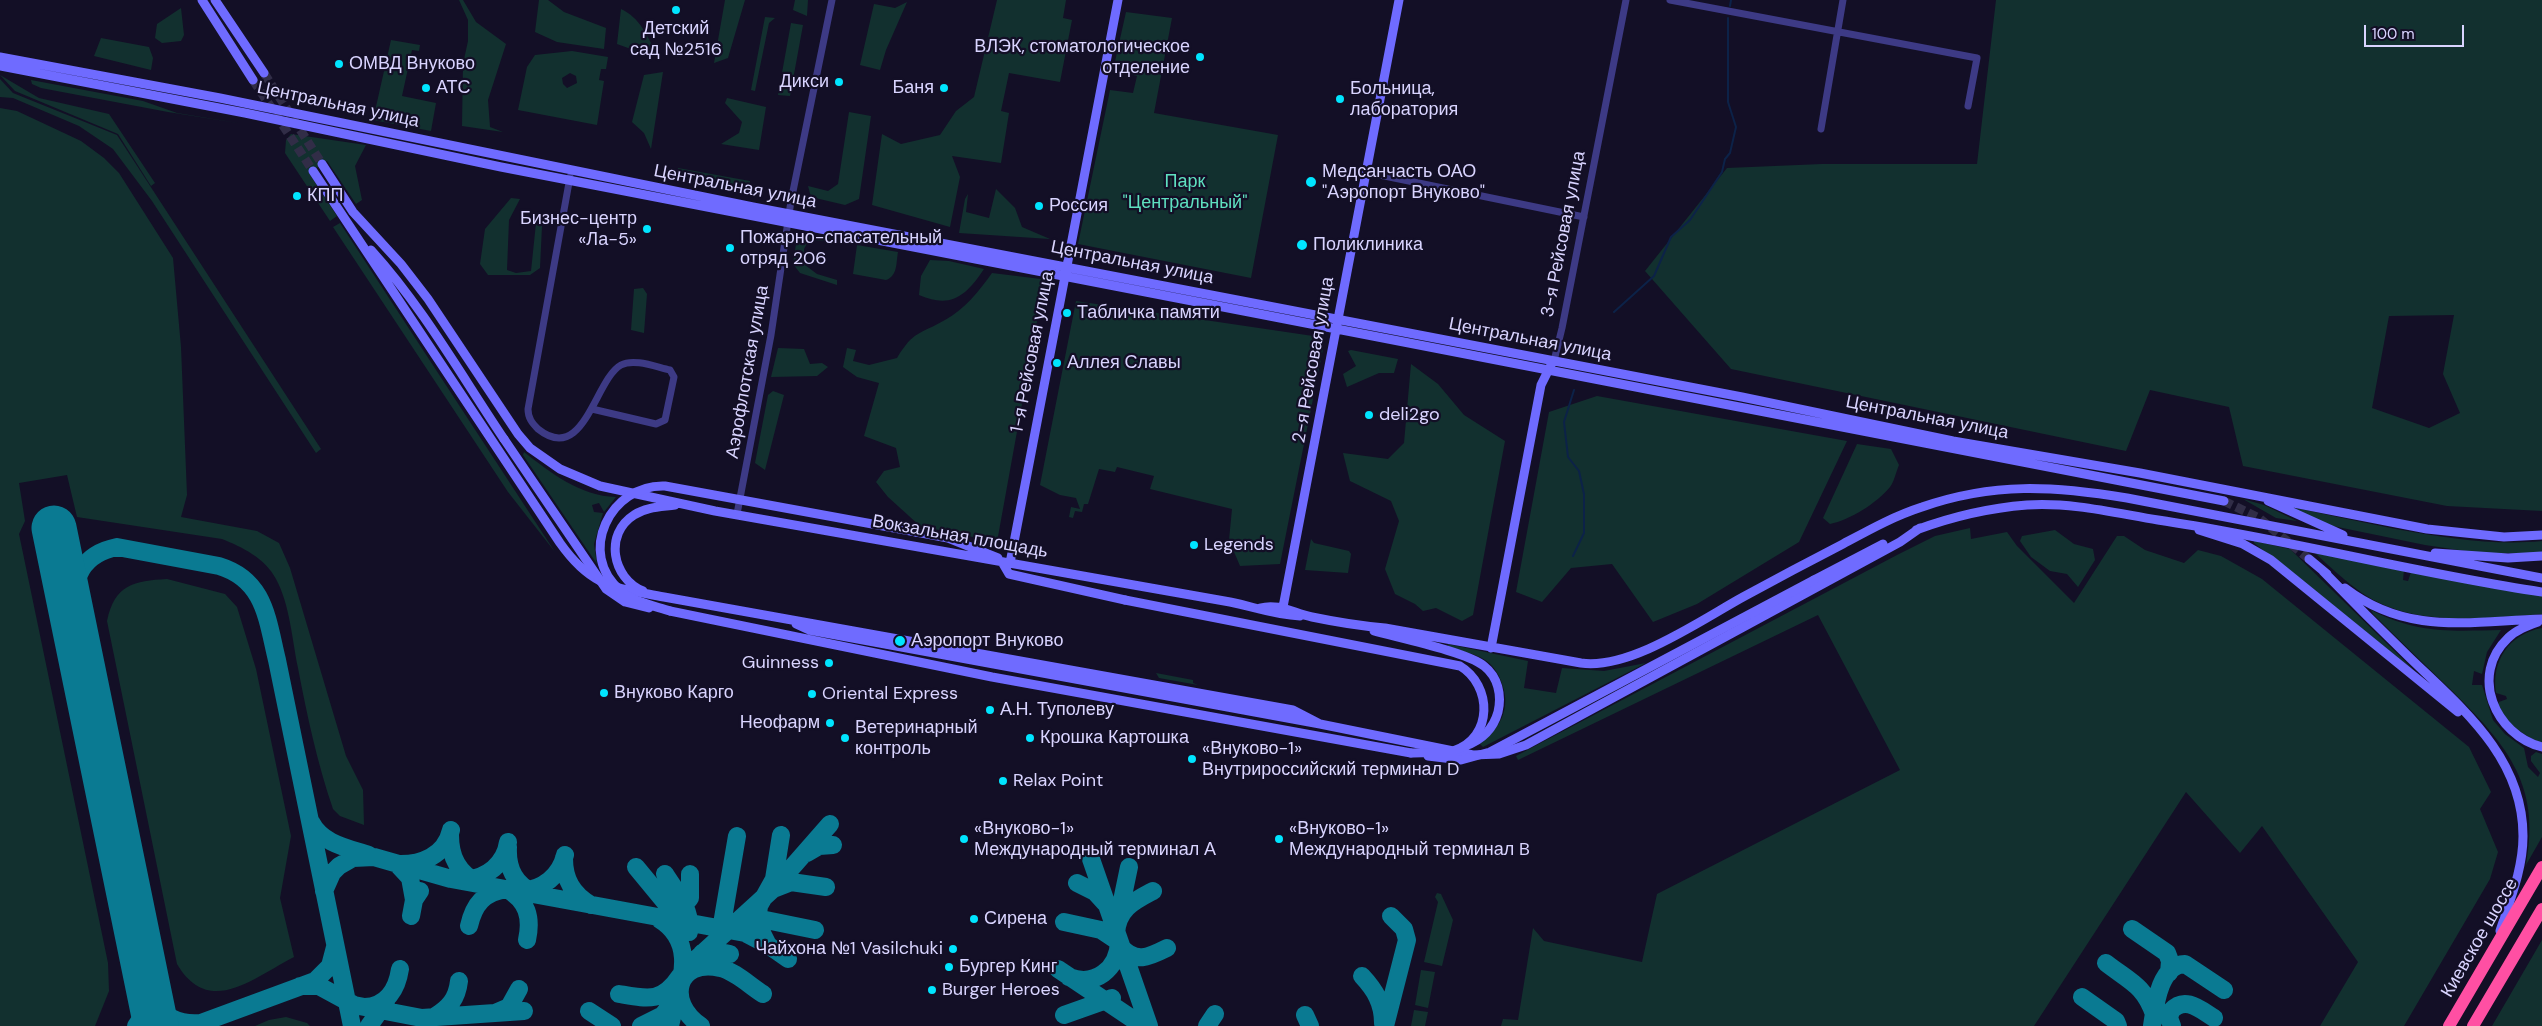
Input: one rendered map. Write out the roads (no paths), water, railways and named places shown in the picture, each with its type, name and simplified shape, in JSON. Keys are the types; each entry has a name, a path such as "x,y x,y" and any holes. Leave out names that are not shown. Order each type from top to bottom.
{"highway":[{"name":"Киевское шоссе","path":"2449,1026 2542,867"},
{"path":"2473,1026 2542,909"}],"main road":[{"path":"202,0 253,80"},
{"path":"215,0 264,73"},
{"name":"1-я Рейсовая улица","path":"1006,563 1066,271 1118,0"},
{"name":"2-я Рейсовая улица","path":"1283,607 1399,0"},
{"name":"Центральная улица","path":"0,56 229,100 571,175"},
{"name":"Центральная улица","path":"0,66 1337,324 1742,397 1953,441 2259,496 2427,529 2504,537 2542,535"},
{"name":"Вокзальная площадь","path":"322,164 353,212 402,264 420,287 518,434 530,448 560,469 587,482 684,504 1006,563 1260,608 1270,606 1283,607 1310,617"},
{"path":"313,171 578,566 586,574 604,584 662,597 1293,710 1320,724"},
{"path":"350,228 390,271 606,589 619,599 634,605 992,677 1450,760 1481,756 1814,580 1920,528 1968,515 2028,505 2088,508 2260,536 2480,582 2542,592"},
{"name":"Центральная улица","path":"1337,324 1547,370 2224,501"},
{"name":"3-я Рейсовая улица","path":"1491,648 1541,385 1547,370 1554,362"},
{"path":"670,611 622,592 607,574 602,560 601,537 606,520 621,500 637,491 665,486 948,538 1006,563 1008,574 1125,600 1460,666 1472,674 1482,691 1485,712 1479,729 1472,740 1454,750 1410,752"},
{"name":"Вокзальная площадь","path":"1260,608 1269,614 1310,617 1357,626 1385,628 1589,664 1625,659 1894,518 1941,500 2004,489 2051,488 2080,490 2365,543"},
{"path":"2259,496 2320,526 2365,543 2542,578"},
{"path":"662,597 639,589 623,575 615,557 616,538 624,523 639,512 684,504"},
{"path":"2176,523 2239,542 2272,560 2485,735"},
{"path":"787,619 809,630 1320,724 1451,751 1474,755 1493,754 1526,745 1900,542 1920,528"},
{"path":"2409,552 2508,558 2542,556"},
{"path":"2309,559 2485,735 2513,779 2520,801 2523,832 2520,866 2494,950"},
{"path":"2323,571 2368,603 2423,622 2542,620"},
{"path":"2542,620 2519,630 2504,642 2492,663 2489,684 2494,707 2506,727 2524,741 2542,747"},
{"path":"1357,626 1478,662 1492,674 1500,697 1499,709 1489,732 1478,740 1451,751"},
{"path":"996,665 1010,659"},
{"path":"1156,695 1168,688"}],"street":[{"name":"Аэрофлотская улица","path":"737,514 771,335 789,218 832,0"},
{"name":"3-я Рейсовая улица","path":"1554,362 1626,0"},
{"path":"1670,0 1977,58 1968,106"},
{"path":"1821,129 1843,0"},
{"path":"1366,172 1584,217"},
{"path":"571,175 528,415 533,424 541,431 561,436 570,434 580,427 592,409 609,375 623,364 633,363 670,370 673,372 674,377 665,420 662,423 656,424 592,409"}],"waterway":[{"path":"1730,6 1731,0"},
{"path":"1614,312 1654,276 1671,237 1690,220 1722,172 1725,159 1730,153 1736,127 1728,102 1728,18"},
{"path":"1573,556 1584,533 1584,494 1579,471 1568,457 1564,422 1574,390"}],"tunnel":[{"path":"264,73 322,164"},
{"path":"253,80 313,171"},
{"path":"2224,501 2259,518 2309,559"}],"place":[{"name":"Детский сад №2516","path":"676,10"},
{"name":"ВЛЭК, стоматологическое отделение","path":"1200,57"},
{"name":"ОМВД Внуково","path":"339,64"},
{"name":"Дикси","path":"839,82"},
{"name":"АТС","path":"426,88"},
{"name":"Баня","path":"944,88"},
{"name":"Больница, лаборатория","path":"1340,99"},
{"name":"Медсанчасть ОАО \"Аэропорт Внуково\"","path":"1311,182"},
{"name":"КПП","path":"297,196"},
{"name":"Россия","path":"1039,206"},
{"name":"Бизнес-центр «Ла-5»","path":"647,229"},
{"name":"Поликлиника","path":"1302,245"},
{"name":"Пожарно-спасательный отряд 206","path":"730,248"},
{"name":"Табличка памяти","path":"1067,313"},
{"name":"Аллея Славы","path":"1057,363"},
{"name":"deli2go","path":"1369,415"},
{"name":"Legends","path":"1194,545"},
{"name":"Аэропорт Внуково","path":"900,641"},
{"name":"Guinness","path":"829,663"},
{"name":"Внуково Карго","path":"604,693"},
{"name":"Oriental Express","path":"812,694"},
{"name":"А.Н. Туполеву","path":"990,710"},
{"name":"Неофарм","path":"830,723"},
{"name":"Ветеринарный контроль","path":"845,738"},
{"name":"Крошка Картошка","path":"1030,738"},
{"name":"«Внуково-1» Внутрироссийский терминал D","path":"1192,759"},
{"name":"Relax Point","path":"1003,781"},
{"name":"«Внуково-1» Международный терминал А","path":"964,839"},
{"name":"«Внуково-1» Международный терминал B","path":"1279,839"},
{"name":"Сирена","path":"974,919"},
{"name":"Чайхона №1 Vasilchuki","path":"953,949"},
{"name":"Бургер Кинг","path":"949,967"},
{"name":"Burger Heroes","path":"932,990"}],"park label":[{"name":"Парк \"Центральный\"","path":"1185,192"}]}
